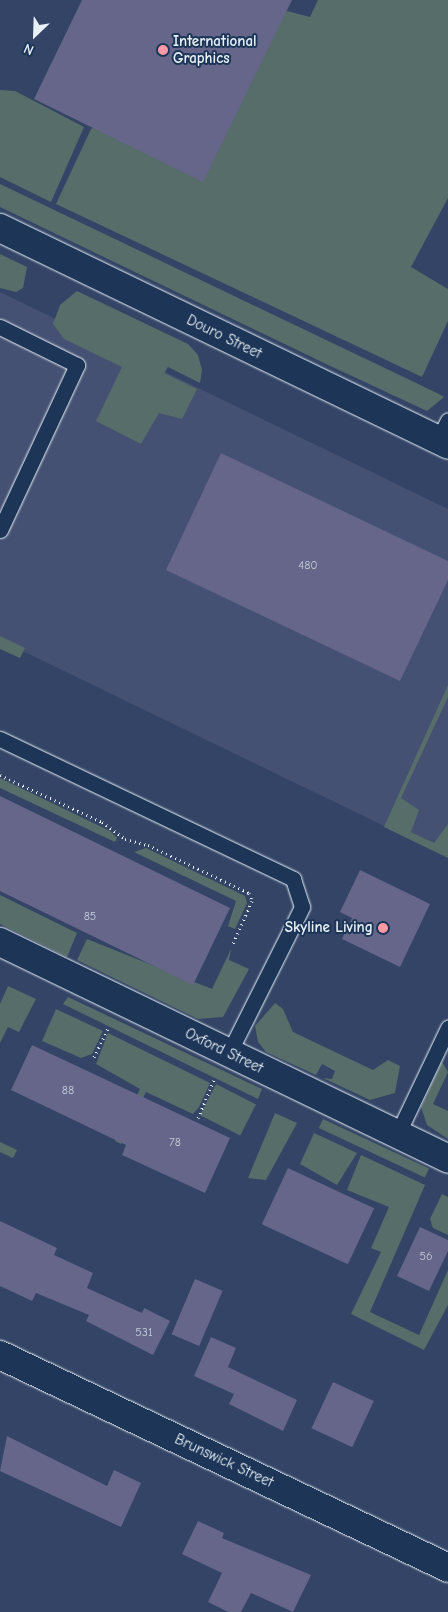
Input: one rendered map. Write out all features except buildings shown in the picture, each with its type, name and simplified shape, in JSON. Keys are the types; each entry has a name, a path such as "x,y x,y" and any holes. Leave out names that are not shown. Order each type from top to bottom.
{"street":[{"name":"Douro Street","path":"0,228 445,435"},
{"name":"Oxford Street","path":"0,942 448,1159"},
{"name":"Brunswick Street","path":"0,1355 448,1568"}],"lane":[{"path":"0,327 77,365 0,530"},
{"path":"0,739 293,878 302,907 229,1053"},
{"path":"397,1134 448,1028"}],"path":[{"path":"0,775 102,822 125,839 148,845 249,893 252,901 232,946"},
{"path":"94,1057 108,1028"},
{"path":"198,1118 214,1080"}],"shaded area":[{"path":"0,292 448,509 448,857 0,640"}],"green space":[{"path":"318,0 448,0 448,198 411,267 448,289 448,321 422,377 56,204 91,129 287,11 310,17"},
{"path":"0,90 15,91 84,127 51,202 0,177"},
{"path":"0,184 444,397 427,411 324,363 0,207"},
{"path":"0,254 27,267 23,288 16,292 0,288"},
{"path":"77,291 188,344 198,355 202,370 200,383 168,367 164,373 197,389 182,419 159,413 141,444 96,421 122,367 64,339 53,324 60,305"},
{"path":"0,636 25,648 20,658 0,649"},
{"path":"448,685 448,697 401,798 419,810 411,832 434,843 448,824 448,858 384,827"},
{"path":"0,778 110,831 117,838 115,842 0,788"},
{"path":"146,848 245,896 247,903 235,929 228,926 236,901 134,852"},
{"path":"0,895 77,933 67,957 0,924"},
{"path":"87,939 212,989 231,949 229,960 249,969 223,1017 198,1019 77,960"},
{"path":"8,986 36,999 19,1032 8,1027 0,1043 0,1004"},
{"path":"68,997 262,1089 258,1099 63,1004"},
{"path":"275,1003 283,1009 293,1032 373,1070 388,1060 400,1066 395,1093 370,1100 323,1078 332,1079 335,1071 322,1064 316,1075 266,1052 258,1042 255,1026"},
{"path":"56,1009 103,1031 92,1054 81,1058 42,1041"},
{"path":"108,1033 210,1083 199,1107 193,1114 146,1092 121,1144 115,1141 140,1089 96,1064"},
{"path":"442,1062 448,1072 433,1104 448,1111 448,1139 427,1125 421,1107"},
{"path":"216,1084 256,1104 240,1136 200,1115"},
{"path":"275,1113 297,1123 266,1180 248,1178"},
{"path":"323,1119 429,1168 425,1178 319,1128"},
{"path":"314,1133 357,1153 337,1185 300,1164"},
{"path":"0,1142 17,1150 13,1158 0,1152"},
{"path":"361,1155 425,1185 370,1312 419,1335 448,1270 448,1305 424,1350 351,1314 381,1252 371,1248 389,1207 347,1190"},
{"path":"442,1194 448,1197 448,1235 433,1228 430,1219"}],"place":[{"name":"International Graphics","path":"163,50"},
{"name":"Skyline Living","path":"383,928"}]}
